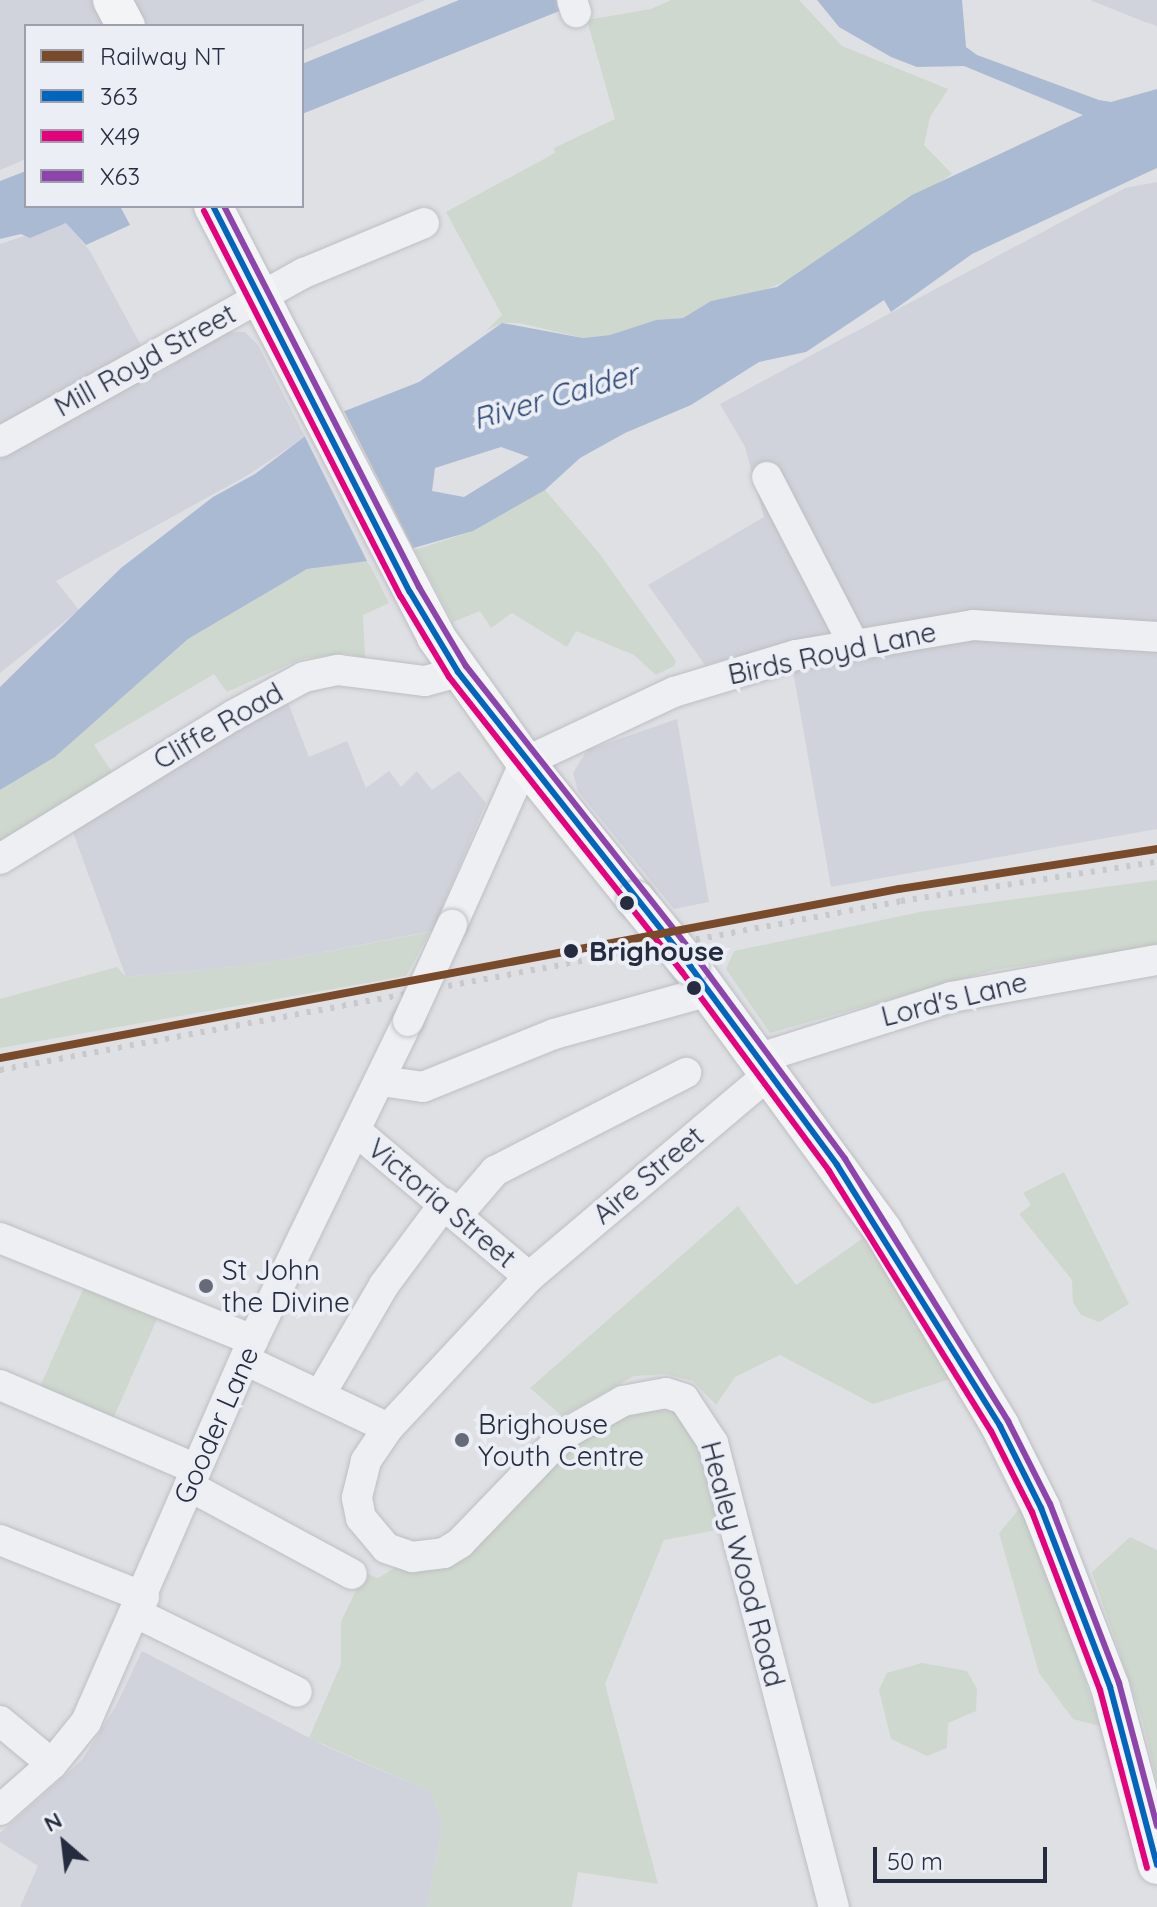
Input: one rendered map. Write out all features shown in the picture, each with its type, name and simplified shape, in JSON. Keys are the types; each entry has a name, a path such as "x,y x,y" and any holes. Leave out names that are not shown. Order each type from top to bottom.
{"main road":[{"path":"112,0 125,24"},
{"path":"214,208 410,592 458,672 525,762 700,979 891,1244 1000,1426 1041,1508 1110,1687 1157,1865"}],"street":[{"name":"Mill Royd Street","path":"0,442 259,296 424,223"},
{"path":"767,477 854,645"},
{"name":"Birds Royd Lane","path":"525,762 706,680 767,661 973,625 1157,637"},
{"name":"Cliffe Road","path":"0,859 219,724 304,677 338,670 425,681 458,672"},
{"name":"Gooder Lane","path":"0,1810 52,1764 86,1722 140,1605 249,1350 381,1081 525,762"},
{"name":"Lord's Lane","path":"763,1067 951,997 1157,960"},
{"path":"381,1081 423,1087 700,979"},
{"name":"Aire Street","path":"529,1277 763,1067"},
{"path":"320,1395 384,1285 452,1209 495,1171 686,1073"},
{"name":"Victoria Street","path":"355,1130 529,1277"},
{"path":"0,1238 249,1350 320,1395 388,1428"},
{"name":"Healey Wood Road","path":"529,1277 388,1428 360,1477 361,1518 386,1548 427,1558 460,1543 565,1434 602,1411 666,1393 691,1405 713,1443 834,1907"},
{"path":"0,1385 279,1514"},
{"path":"194,1475 352,1574"},
{"path":"0,1540 140,1605 297,1692"},
{"path":"0,1721 52,1764"}],"shaded area":[{"path":"0,0 426,0 304,50 304,24 24,24 24,160 0,170"},
{"path":"671,0 799,0 842,46 948,89 930,117 924,145 952,174 797,276 757,294 711,301 683,318 656,320 610,335 583,338 519,323 502,323 486,331 502,315 446,212 555,153 554,148 615,119 587,20 651,9"},
{"path":"1090,0 1157,0 1157,26 1142,21"},
{"path":"1157,182 1157,829 831,887 788,643 705,665 648,585 764,517 745,447 720,404 1125,188"},
{"path":"66,222 90,251 157,375 227,332 245,332 258,345 305,437 248,475 56,581 79,610 0,673 0,244"},
{"path":"545,490 599,553 676,661 674,666 656,675 634,655 576,631 567,647 512,613 491,628 480,611 453,622 415,550 473,531"},
{"path":"368,561 389,603 363,615 365,658 345,653 301,659 227,692 214,674 94,745 112,772 0,845 0,790 55,757 188,639 307,569"},
{"path":"287,700 309,757 347,741 366,788 389,771 401,787 417,771 432,790 459,771 486,803 432,931 261,964 126,977 71,827"},
{"path":"677,719 709,902 674,909 578,791 573,773 587,750"},
{"path":"1157,880 1157,946 994,970 770,1033 726,969 734,951 920,912"},
{"path":"430,932 406,976 0,1048 0,999 117,967 126,977 261,964"},
{"path":"1064,1172 1129,1304 1099,1322 1081,1315 1073,1302 1072,1280 1019,1214 1031,1205 1023,1193"},
{"path":"738,1206 796,1285 869,1234 962,1375 873,1404 780,1355 735,1377 716,1405 693,1381 666,1374 634,1376 562,1416 530,1388"},
{"path":"84,1287 157,1319 113,1419 40,1387"},
{"path":"661,1404 679,1415 695,1435 722,1529 664,1540 605,1684 658,1884 578,1872 572,1907 427,1907 442,1824 431,1792 309,1738 341,1664 341,1622 364,1573 378,1578 396,1567 442,1569 468,1552 572,1446 627,1413"},
{"path":"1019,1509 1030,1512 1100,1726 1073,1719 1039,1673 999,1533"},
{"path":"1130,1537 1157,1550 1157,1783 1143,1722 1092,1572"},
{"path":"142,1651 325,1746 431,1792 442,1824 427,1907 20,1907 38,1866 0,1842 0,1833 82,1760 116,1706"},
{"path":"922,1663 967,1671 977,1689 976,1711 948,1723 947,1748 927,1756 891,1739 879,1690 887,1673"}],"water":[{"path":"459,0 587,0 304,113 304,63"},
{"name":"River Calder","path":"817,0 962,0 966,47 977,55 1099,100 1111,102 1157,89 1157,168 972,254 891,312 884,300 806,352 759,362 691,405 625,433 580,458 545,490 473,531 368,561 307,569 188,639 55,757 0,790 0,687 121,568 213,497 255,474 332,416 419,382 502,323 583,338 610,335 656,320 683,318 711,301 777,287 912,195 1083,115 964,66 917,67 891,57 839,27","holes":["501,447 529,457 464,497 432,491 435,468"]},
{"path":"24,172 24,208 121,208 130,225 86,245 66,223 30,238 21,234 0,239 0,181"}],"pier":[{"path":"342,407 416,554 369,565 303,433"}],"railway":[{"path":"0,1070 901,901 1157,862"}],"rail line":[{"name":"NT","path":"0,1058 899,889 1157,849"}],"transit line":[{"name":"363","path":"214,208 410,592 458,672 690,966 837,1165 1000,1426 1041,1508 1110,1687 1157,1865"},
{"name":"X63","path":"225,208 419,587 466,666 698,960 845,1159 1008,1421 1050,1504 1119,1683 1157,1826"},
{"name":"X49","path":"204,211 401,597 449,677 682,972 829,1171 991,1431 1032,1512 1100,1690 1147,1868"}],"place":[{"name":"Brighouse","path":"571,951"},
{"name":"St John the Divine","path":"206,1286"},
{"name":"Brighouse Youth Centre","path":"462,1440"}]}
